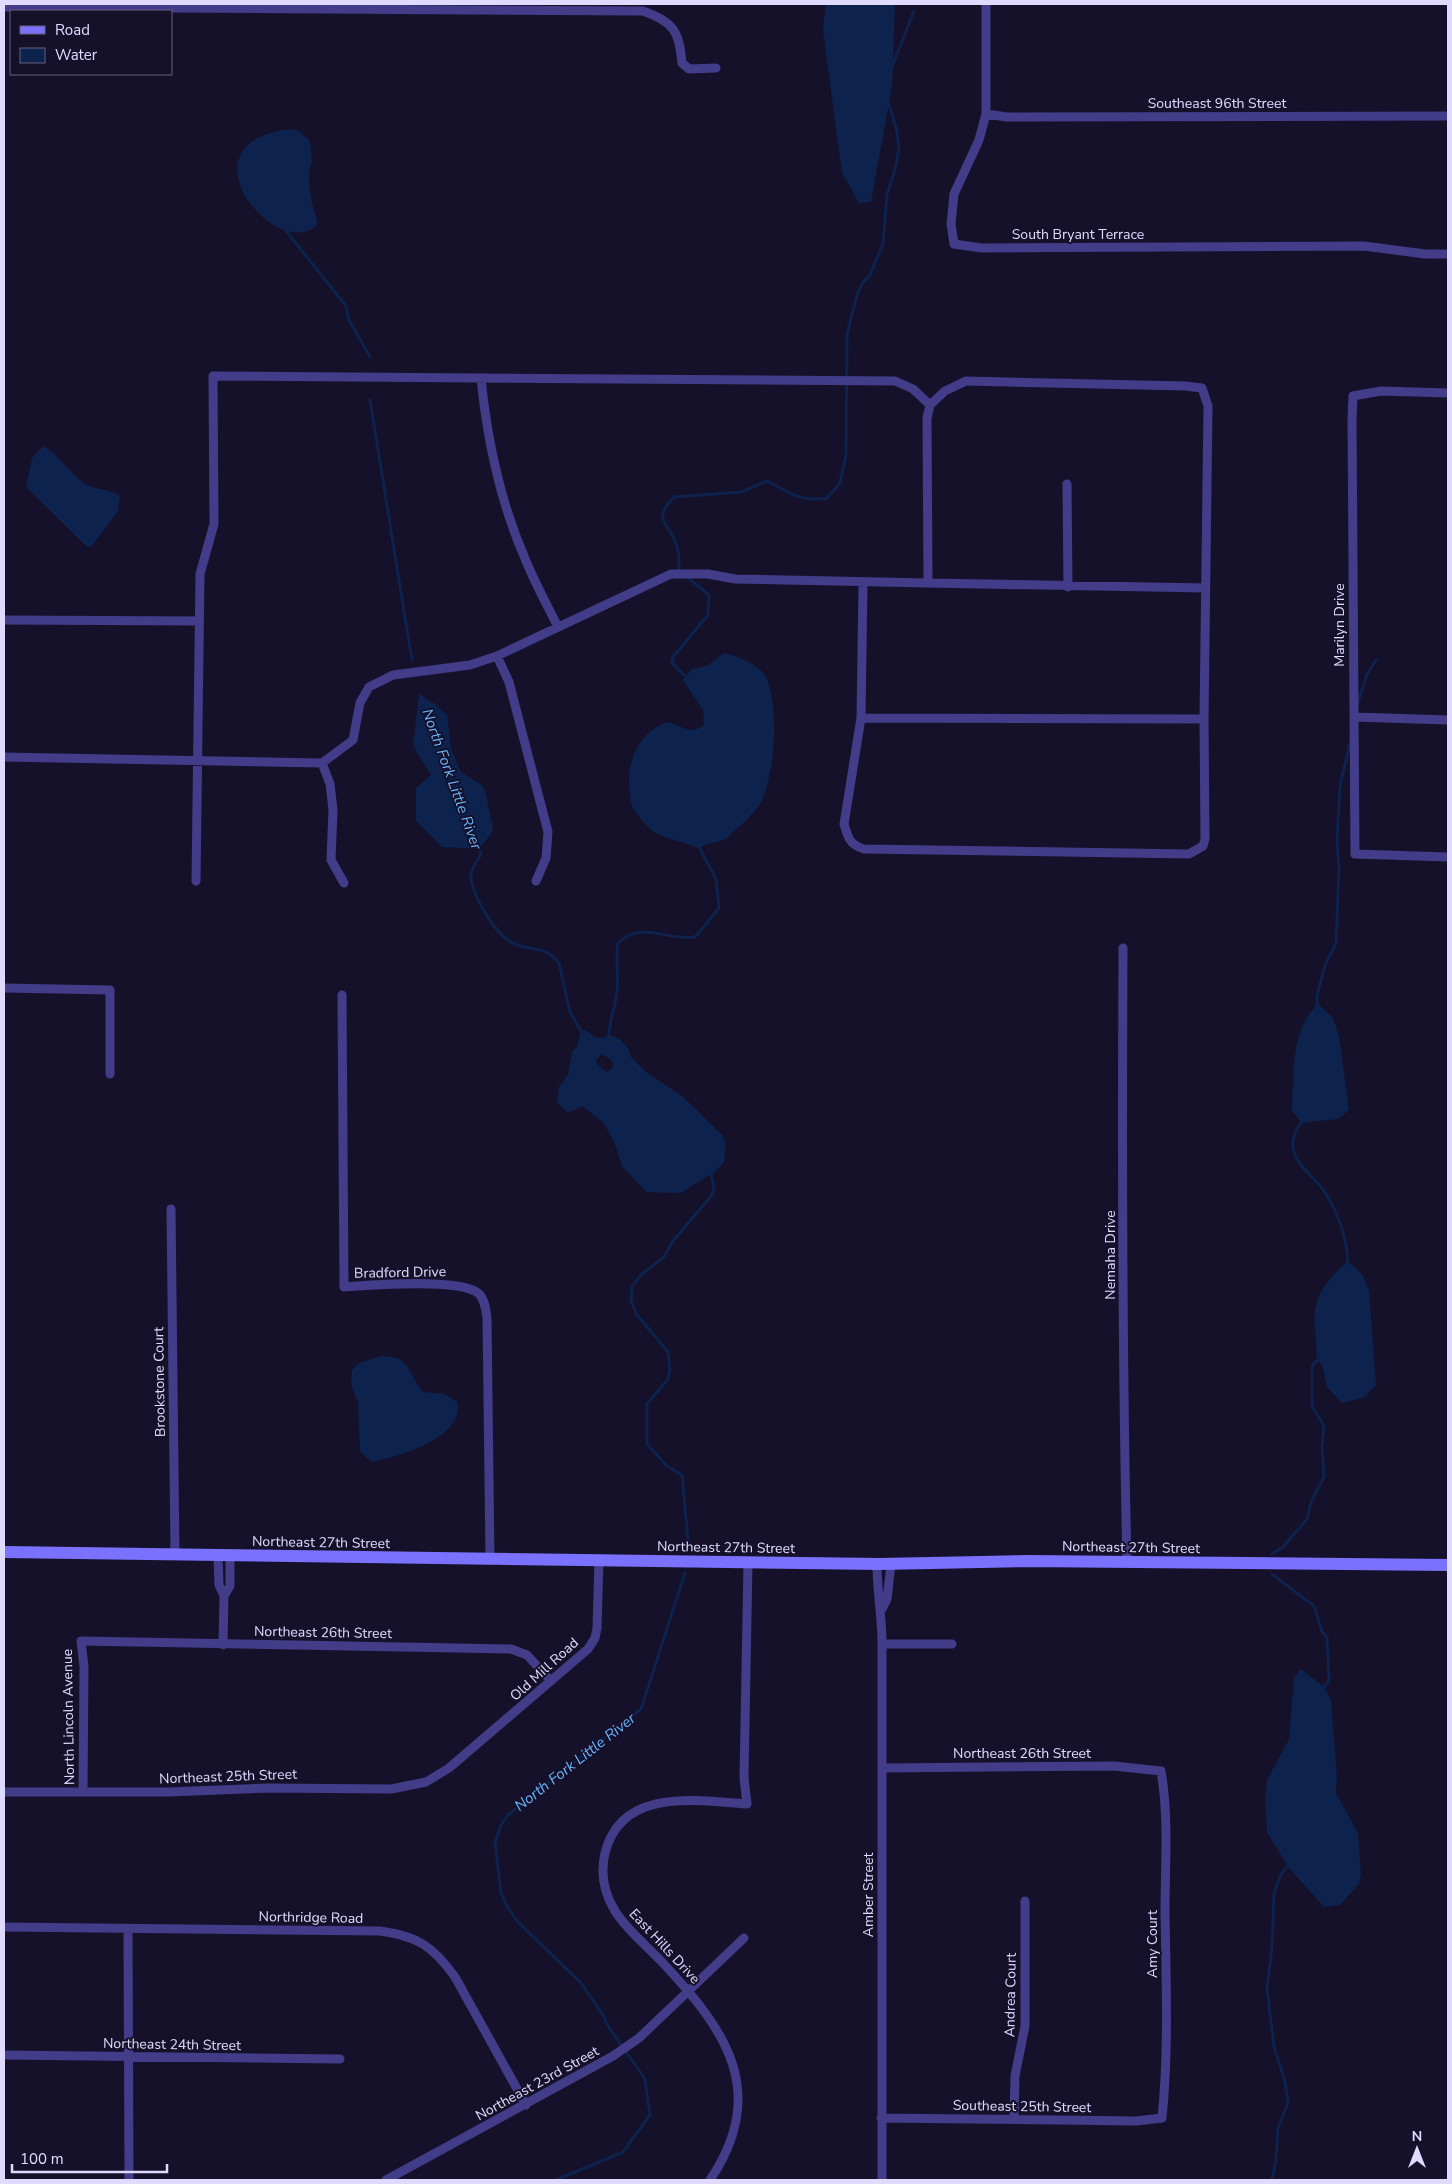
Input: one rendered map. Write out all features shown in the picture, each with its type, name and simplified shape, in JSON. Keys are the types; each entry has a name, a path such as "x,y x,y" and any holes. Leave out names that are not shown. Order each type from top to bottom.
{"street":[{"name":"South Bryant Terrace","path":"986,4 986,114 979,140 954,194 951,224 954,244 982,248 1364,246 1417,253 1448,254"},
{"path":"4,7 486,7 643,11 659,16 671,25 677,33 682,63 689,69 716,68"},
{"name":"Southeast 96th Street","path":"986,114 1016,118 1448,116"},
{"path":"196,881 200,574 214,524 213,376 895,381 913,389 930,405"},
{"path":"481,378 484,412 501,487 525,560 558,627"},
{"path":"863,583 861,718 844,824 848,840 855,847 864,849 1189,854 1203,846 1205,839 1204,719 1208,406 1202,388 966,381 945,391 930,405 927,418 928,583"},
{"name":"Marilyn Drive","path":"1448,393 1381,391 1353,396 1355,854 1448,857"},
{"path":"1067,484 1068,586"},
{"path":"4,757 322,764 353,740 360,703 369,687 393,675 470,665 497,656 671,574 708,574 735,579 863,583 1205,588"},
{"path":"4,620 199,621"},
{"path":"497,656 508,682 548,832 546,858 536,881"},
{"path":"1354,717 1448,720"},
{"path":"861,718 1204,719"},
{"path":"322,764 330,784 334,810 331,860 344,883"},
{"name":"Nemaha Drive","path":"1123,948 1121,1086 1124,1467 1127,1562"},
{"path":"4,988 110,990 110,1074"},
{"name":"Bradford Drive","path":"342,995 344,1287 454,1285 470,1289 480,1296 487,1318 490,1560"},
{"name":"Brookstone Court","path":"171,1209 175,1555"},
{"name":"Northeast 27th Street","path":"4,1552 877,1564 1127,1562 1448,1565"},
{"path":"223,1645 224,1596 219,1585 224,1556"},
{"name":"Old Mill Road","path":"449,1768 588,1649 595,1638 597,1628 599,1561"},
{"name":"East Hills Drive","path":"710,2180 733,2135 738,2100 737,2083 731,2057 722,2035 711,2018 616,1912 604,1886 603,1863 611,1838 618,1825 639,1809 660,1802 676,1801 746,1804 744,1778 748,1562"},
{"name":"Amber Street","path":"877,1564 877,1599 882,1609 882,2180"},
{"name":"Amber Street","path":"882,1609 887,1600 890,1564"},
{"name":"Northeast 26th Street","path":"81,1641 511,1649 527,1655 551,1682"},
{"name":"North Lincoln Avenue","path":"81,1641 84,1666 83,1792"},
{"path":"882,1644 952,1644"},
{"name":"Northeast 26th Street","path":"882,1768 1104,1766 1137,1767 1161,1771"},
{"name":"Northeast 25th Street","path":"4,1792 169,1792 268,1788 400,1789 426,1782 449,1768"},
{"name":"Amy Court","path":"1161,1771 1166,1797 1165,2088 1162,2118"},
{"name":"Andrea Court","path":"1014,2119 1015,2076 1026,2026 1025,1901"},
{"name":"Northridge Road","path":"4,1927 397,1933 417,1940 435,1953 455,1977 526,2105"},
{"path":"128,1929 129,2180"},
{"name":"Northeast 23rd Street","path":"392,2179 613,2056 638,2038 689,1992 744,1938"},
{"name":"Northeast 24th Street","path":"4,2055 340,2059"},
{"name":"Southeast 25th Street","path":"882,2118 1136,2121 1162,2118"}],"water":[{"path":"826,4 895,4 892,86 871,202 859,203 842,173 823,30"},
{"path":"291,129 299,131 310,141 312,162 309,182 317,225 300,233 280,228 261,215 246,196 238,175 240,155 257,138"},
{"path":"43,446 55,454 73,474 88,486 116,493 120,496 118,511 92,546 87,547 26,487 32,458"},
{"path":"724,653 748,662 759,669 766,677 773,704 773,754 767,785 760,804 727,838 702,846 699,849 657,834 637,815 632,806 629,775 638,747 643,739 658,726 668,722 691,730 700,728 704,724 703,710 683,680 692,669 707,666"},
{"path":"419,694 435,704 447,715 451,749 461,772 483,786 493,829 479,849 442,847 416,821 416,788 431,775 413,746"},
{"path":"1318,1004 1333,1018 1339,1036 1349,1110 1338,1119 1302,1123 1292,1111 1295,1054 1302,1026"},
{"path":"585,1030 595,1037 604,1038 608,1035 618,1038 628,1048 631,1057 646,1072 681,1095 722,1135 726,1143 724,1162 712,1175 709,1175 681,1193 646,1192 622,1166 614,1142 603,1122 582,1106 568,1113 557,1103 559,1087 568,1074 572,1052 577,1046 581,1031","holes":["603,1054 613,1062 613,1068 606,1072 596,1063 597,1058"]},
{"path":"1348,1261 1363,1275 1369,1291 1376,1386 1363,1398 1342,1403 1327,1387 1322,1365 1317,1360 1315,1309 1323,1288"},
{"path":"381,1356 399,1359 404,1363 424,1392 445,1394 457,1402 457,1415 451,1426 440,1436 426,1444 396,1456 371,1462 360,1451 358,1402 351,1385 352,1370 359,1363"},
{"path":"1301,1669 1323,1686 1331,1699 1337,1778 1336,1793 1358,1833 1361,1874 1359,1884 1340,1905 1324,1907 1288,1867 1267,1832 1265,1798 1267,1780 1289,1739 1294,1677"}],"waterway":[{"path":"891,69 914,11"},
{"path":"682,572 679,569 679,555 676,544 663,520 664,511 674,497 741,492 767,481 796,496 817,499 827,498 840,483 846,455 847,334 857,295 863,282 869,277 883,244 887,194 895,170 899,148 896,127 888,102"},
{"name":"North Fork Little River","path":"286,231 346,306 348,318 370,357"},
{"name":"North Fork Little River","path":"370,400 412,660"},
{"path":"686,576 709,595 708,615 673,657 672,663 686,677"},
{"path":"1357,705 1367,674 1376,660"},
{"path":"1317,1008 1317,996 1325,965 1336,943 1339,870 1337,839 1340,786 1351,738"},
{"name":"North Fork Little River","path":"478,846 481,854 471,875 479,902 504,937 517,945 542,950 559,963 570,1012 582,1033"},
{"path":"609,1038 617,991 618,943 627,936 645,932 695,937 719,908 716,879 699,847"},
{"path":"1302,1121 1293,1141 1294,1151 1302,1166 1321,1186 1335,1210 1342,1227 1348,1264"},
{"name":"North Fork Little River","path":"688,1540 682,1475 667,1466 647,1444 647,1404 668,1379 670,1370 668,1352 637,1315 631,1301 632,1286 642,1274 664,1257 673,1241 712,1195 714,1187 711,1173"},
{"path":"1272,1554 1283,1547 1307,1519 1311,1502 1324,1477 1322,1447 1324,1426 1312,1406 1312,1369 1313,1364 1319,1359"},
{"name":"North Fork Little River","path":"556,2180 623,2152 650,2115 645,2079 581,1983 518,1922 508,1908 501,1893 495,1843 501,1825 508,1815 641,1709 685,1573"},
{"path":"1272,1574 1314,1606 1322,1632 1327,1637 1329,1681 1323,1688"},
{"path":"1272,2180 1276,2160 1278,2128 1288,2103 1285,2081 1274,2047 1267,1989 1272,1948 1274,1893 1280,1876 1289,1864"}]}
